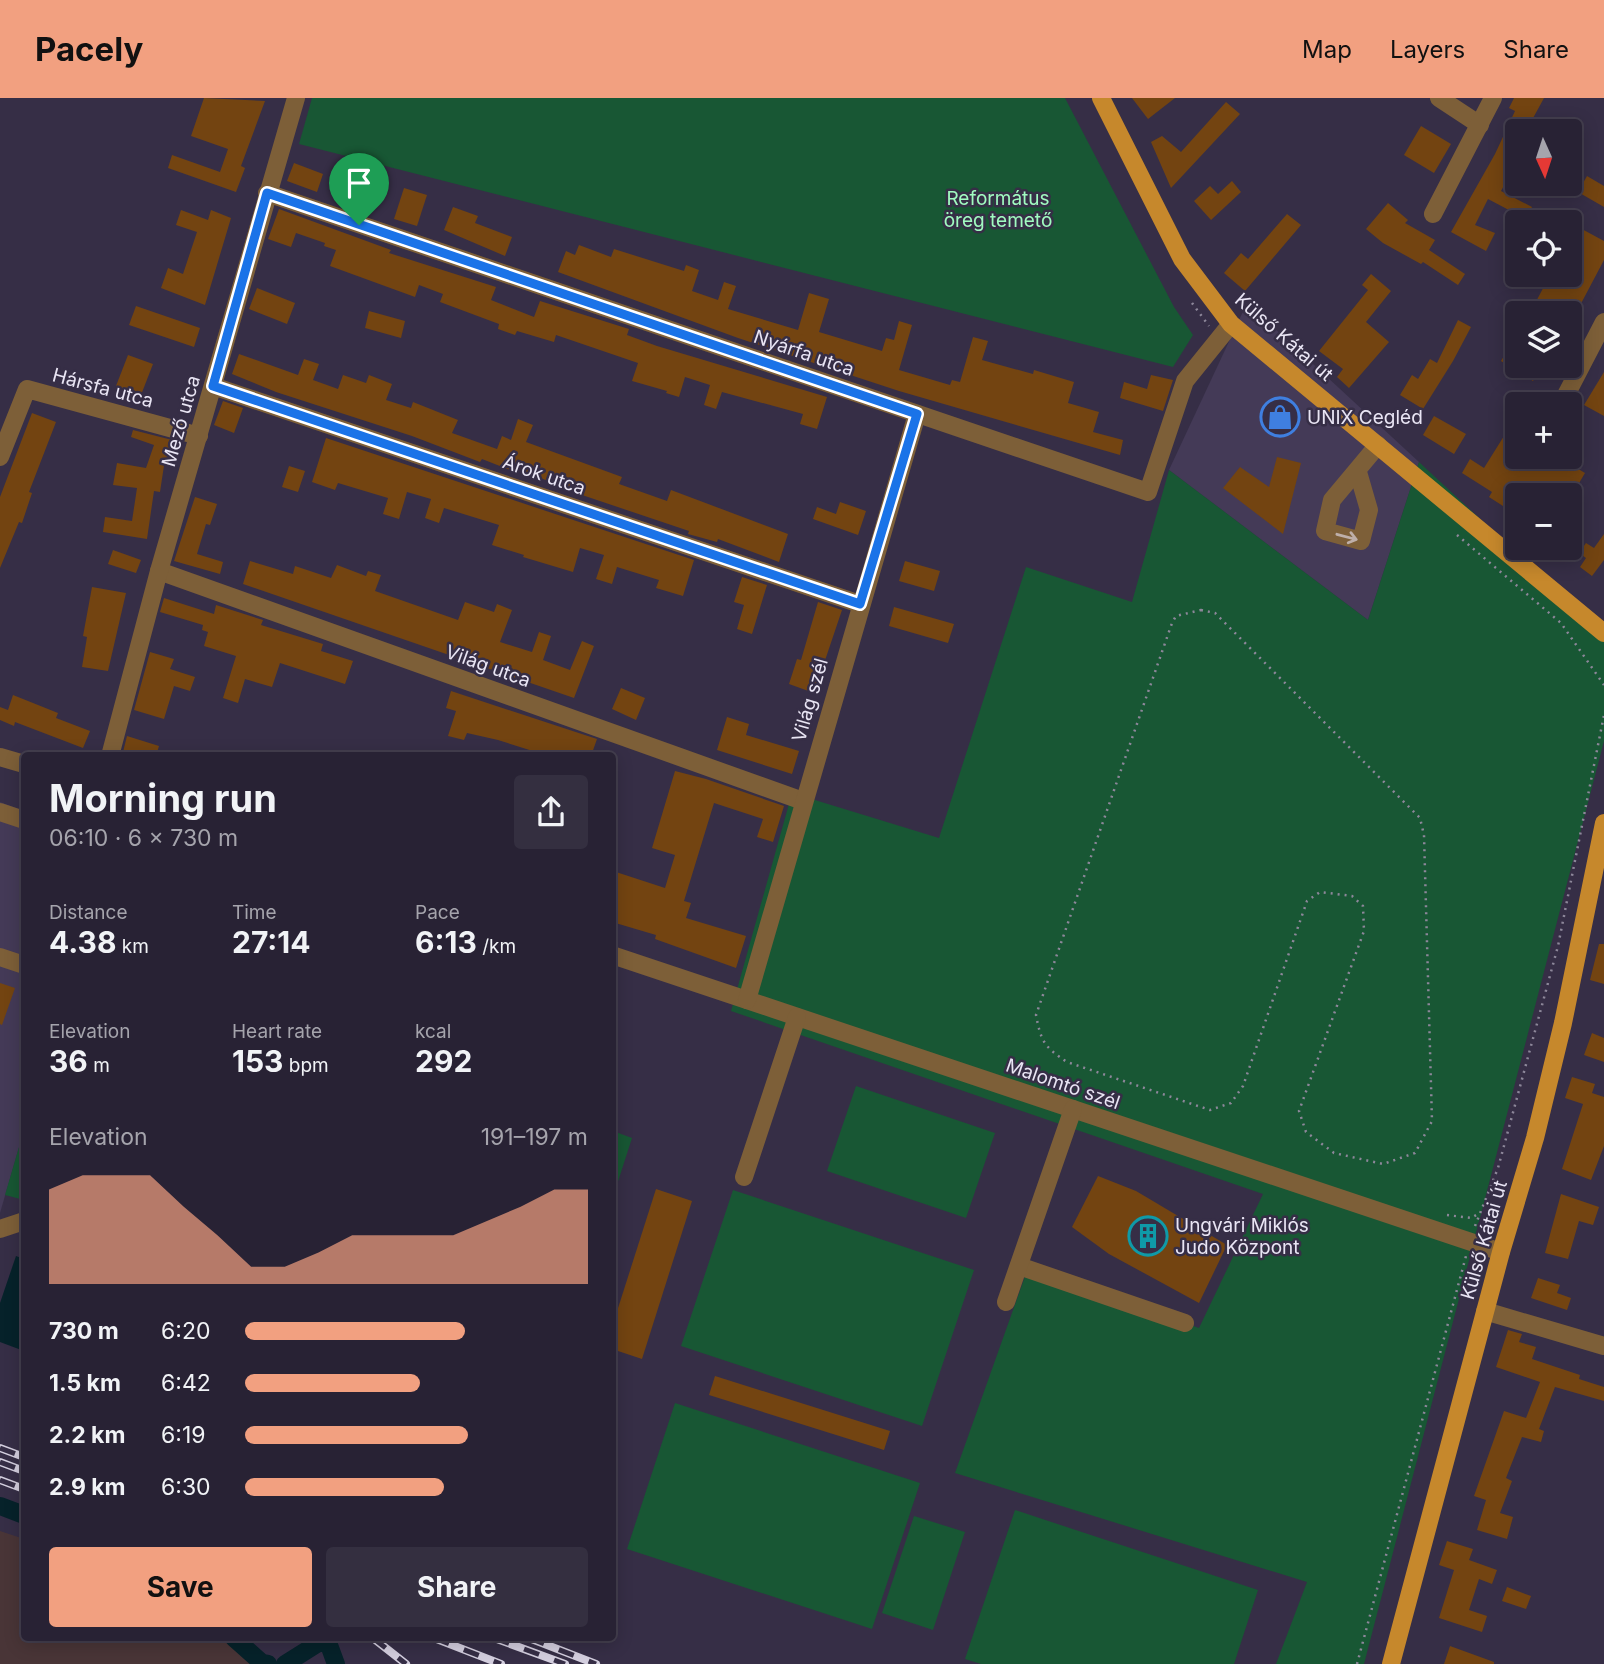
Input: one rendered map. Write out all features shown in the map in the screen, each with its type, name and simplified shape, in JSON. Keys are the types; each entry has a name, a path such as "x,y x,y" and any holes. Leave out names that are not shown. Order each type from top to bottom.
{"main road":[{"name":"Külső Kátai út","path":"1101,98 1182,259 1231,324 1604,632"},
{"name":"Külső Kátai út","path":"1391,1664 1501,1252 1535,1138 1563,1023 1604,823"}],"street":[{"name":"Mező utca","path":"111,752 159,571 296,98"},
{"path":"1440,98 1480,125"},
{"path":"1433,214 1493,98"},
{"name":"Nyárfa utca","path":"267,193 1148,492 1185,381 1231,324"},
{"path":"1568,392 1604,322"},
{"name":"Árok utca","path":"213,386 860,604"},
{"name":"Hársfa utca","path":"0,457 27,389 199,436"},
{"name":"Világ szél","path":"747,1000 917,414"},
{"path":"1358,472 1378,445"},
{"name":"Világ utca","path":"159,571 803,801"},
{"path":"0,757 21,763"},
{"path":"0,812 21,819"},
{"name":"Malomtó szél","path":"616,956 1501,1252"},
{"path":"3,957 21,964"},
{"path":"744,1177 797,1017"},
{"path":"1006,1302 1073,1109"},
{"path":"0,1229 21,1222"},
{"path":"1019,1266 1185,1323"},
{"path":"1485,1311 1604,1346"}],"path":[{"path":"1201,610 1215,613 1420,818 1424,835 1432,1121 1415,1153 1383,1164 1334,1153 1306,1132 1300,1111 1364,931 1363,906 1352,896 1320,892 1307,901 1243,1086 1231,1104 1210,1110 1067,1062 1047,1049 1036,1015 1176,616 1201,610"},
{"path":"1357,1664 1470,1242 1498,1168 1558,946 1604,715"}],"shaded area":[{"path":"1247,303 1419,462 1368,620 1169,470"},
{"path":"0,802 21,810 21,1140 0,1213"},
{"path":"0,1531 21,1538 21,1641 223,1641 259,1664 0,1664"}],"green space":[{"name":"Református öreg temető","path":"312,98 1065,98 1174,307 1193,335 1173,367 299,144"},
{"path":"1419,462 1505,542 1505,560 1525,560 1604,626 1604,741 1364,1664 1276,1664 1307,1582 955,1473 1028,1268 1199,1328 1263,1194 731,1011 792,793 939,838 1026,567 1132,602 1169,470 1368,620"},
{"path":"856,1086 995,1133 966,1218 827,1171"},
{"path":"616,1132 632,1138 616,1188"},
{"path":"21,1140 21,1199 5,1195"},
{"path":"733,1190 974,1270 922,1426 681,1346"},
{"path":"675,1403 920,1483 872,1629 627,1549"},
{"path":"1015,1510 1258,1590 1234,1664 981,1664 965,1659"},
{"path":"914,1516 965,1532 933,1630 882,1613"}],"water":[{"path":"16,1256 21,1258 21,1350 0,1342 0,1303"}],"building":[{"path":"204,98 265,101 241,166 245,168 236,192 168,168 172,155 220,172 228,149 191,136"},
{"path":"1132,98 1175,98 1148,119"},
{"path":"1514,98 1544,98 1533,119 1511,119 1515,111 1509,108"},
{"path":"1226,102 1240,114 1171,188 1151,142 1162,136 1181,152"},
{"path":"1421,126 1451,144 1434,173 1404,155"},
{"path":"1505,132 1505,184 1501,191 1505,196 1511,196 1532,207 1530,210 1509,210 1488,199 1475,225 1495,233 1486,251 1451,232"},
{"path":"294,163 323,174 317,192 287,181"},
{"path":"356,170 372,177 359,206 344,200"},
{"path":"1587,176 1604,186 1604,207 1582,194 1582,185"},
{"path":"1232,181 1241,192 1211,220 1194,201 1210,186 1218,194"},
{"path":"404,188 427,195 417,226 394,219"},
{"path":"1388,203 1408,220 1405,223 1435,240 1429,250 1465,274 1458,285 1423,262 1421,264 1383,243 1366,229"},
{"path":"453,207 478,216 475,223 512,237 505,256 444,230"},
{"path":"279,209 391,250 389,253 496,287 491,300 534,317 540,301 629,329 627,335 657,346 827,397 817,429 800,424 803,414 722,392 716,409 704,405 710,385 685,377 679,397 666,393 667,391 632,381 638,363 556,335 554,342 517,331 515,335 498,329 499,324 440,302 443,294 419,285 415,297 330,266 336,250 324,246 325,243 296,233 291,247 268,239"},
{"path":"181,210 208,220 211,210 231,218 205,305 161,288 168,268 183,274 197,232 176,225"},
{"path":"1287,214 1301,225 1245,291 1224,273 1241,253 1248,259"},
{"path":"1582,229 1604,241 1604,260 1582,302 1536,301 1544,287 1582,287"},
{"path":"579,245 611,257 614,249 684,271 686,265 699,270 692,291 718,300 724,282 736,286 728,309 798,330 809,293 829,299 819,332 882,351 886,338 894,340 899,321 912,325 899,370 950,385 952,380 960,382 973,337 988,341 982,360 1033,374 1034,370 1074,382 1068,403 1099,412 1093,432 1123,440 1120,455 899,391 738,338 558,272 566,251 575,255"},
{"path":"1371,274 1391,291 1366,322 1389,342 1349,388 1337,377 1343,369 1319,351 1368,290 1362,285"},
{"path":"257,288 295,303 287,324 249,309"},
{"path":"136,306 200,328 194,347 129,325"},
{"path":"369,311 405,321 401,338 365,328"},
{"path":"1458,320 1471,327 1423,409 1400,395 1412,375 1418,379 1430,359 1437,363"},
{"path":"239,354 298,375 304,359 319,364 313,380 338,389 343,375 366,383 369,375 392,384 386,400 411,408 413,402 458,420 452,433 497,449 502,436 511,440 518,419 533,425 526,442 622,477 619,484 667,501 671,490 788,534 779,562 718,539 717,542 688,534 689,531 585,496 516,468 515,472 482,459 480,462 412,436 276,392 232,374"},
{"path":"128,355 153,364 141,395 116,386"},
{"path":"1604,372 1604,416 1584,405"},
{"path":"1151,375 1173,380 1163,411 1120,398 1124,382 1147,389"},
{"path":"223,401 243,408 234,433 214,425"},
{"path":"32,413 56,422 29,492 32,493 22,523 19,522 0,568 0,497"},
{"path":"1434,416 1466,434 1454,454 1423,435"},
{"path":"133,430 176,441 169,460 165,459 160,492 154,491 147,539 103,532 105,517 132,521 137,488 113,485 117,463 146,468 154,445 131,437"},
{"path":"1505,434 1505,469 1578,469 1585,473 1579,483 1505,483 1505,507 1489,497 1492,492 1462,473 1470,459 1484,468"},
{"path":"326,438 694,560 683,596 656,588 659,580 617,567 612,584 596,579 604,555 580,548 573,572 523,557 524,555 492,545 499,525 444,508 439,523 425,518 431,499 407,492 399,519 383,514 388,498 338,483 335,490 312,482"},
{"path":"1277,457 1301,463 1283,534 1223,488 1240,467 1269,487"},
{"path":"289,466 305,471 298,492 282,487"},
{"path":"195,497 217,504 210,525 206,524 197,554 223,562 220,574 174,561"},
{"path":"840,502 866,511 858,535 813,519 817,507 836,514"},
{"path":"1604,534 1604,560 1592,576 1580,567 1586,558 1582,555 1582,549 1586,543 1594,548"},
{"path":"113,550 141,560 136,573 108,564"},
{"path":"250,561 293,574 295,566 331,578 337,565 366,576 368,571 381,575 375,591 458,620 465,602 494,612 497,604 512,610 500,642 532,652 539,632 551,636 543,660 570,670 582,641 594,646 574,698 243,584"},
{"path":"905,561 940,571 934,591 899,581"},
{"path":"742,577 767,585 752,634 737,629 744,605 734,602"},
{"path":"92,587 126,593 108,671 82,667 87,637 83,636"},
{"path":"164,598 214,614 216,605 263,620 261,625 323,644 321,651 353,661 345,684 280,663 272,687 245,679 238,703 223,698 236,656 204,646 208,632 202,630 203,625 160,612"},
{"path":"818,602 842,610 814,693 789,684 797,659 801,660"},
{"path":"894,607 954,624 948,643 889,626"},
{"path":"150,652 174,659 170,669 195,677 190,691 174,686 164,719 134,710"},
{"path":"621,688 645,698 636,720 612,709"},
{"path":"451,691 597,739 592,752 536,752 467,733 464,740 448,736 456,711 446,708"},
{"path":"13,695 58,713 56,718 90,731 83,748 15,722 14,726 0,720 0,707 8,710"},
{"path":"727,717 749,724 746,735 799,751 792,774 717,750"},
{"path":"127,736 159,746 157,752 123,752"},
{"path":"675,771 784,806 773,842 757,837 763,819 714,803 684,901 691,903 686,918 746,936 736,968 655,939 656,935 616,923 616,872 665,888 675,855 652,848"},
{"path":"1599,944 1604,944 1604,984 1590,980"},
{"path":"0,983 15,988 2,1025 0,1024"},
{"path":"1592,1033 1604,1038 1604,1062 1584,1055"},
{"path":"1572,1077 1595,1084 1592,1093 1604,1097 1604,1146 1591,1180 1562,1169 1583,1104 1565,1098"},
{"name":"Ungvári Miklós Judo Központ","path":"1098,1176 1136,1191 1227,1245 1199,1303 1109,1254 1072,1227"},
{"path":"656,1189 692,1201 642,1359 616,1350 616,1314"},
{"path":"1561,1194 1599,1207 1593,1225 1579,1221 1568,1259 1545,1253"},
{"path":"1538,1278 1560,1285 1557,1293 1571,1298 1567,1310 1531,1298"},
{"path":"1508,1330 1522,1334 1519,1342 1536,1347 1532,1359 1580,1375 1579,1379 1604,1387 1604,1401 1555,1387 1539,1429 1544,1431 1541,1442 1522,1437 1506,1478 1512,1481 1500,1513 1513,1517 1507,1539 1477,1530 1486,1500 1474,1496 1504,1411 1526,1418 1540,1382 1496,1367"},
{"path":"715,1376 890,1431 884,1450 709,1395"},
{"path":"1447,1541 1473,1549 1469,1560 1497,1570 1492,1584 1479,1579 1469,1610 1487,1616 1482,1632 1439,1618 1454,1570 1439,1565"},
{"path":"1507,1587 1531,1596 1526,1609 1502,1601"},
{"path":"1450,1646 1494,1662 1494,1664 1444,1664"}],"waterway":[{"path":"0,1506 21,1514"},
{"path":"237,1641 262,1663 268,1664"},
{"path":"285,1664 320,1642 329,1645 336,1664"}],"railway":[{"path":"0,1448 21,1456"},
{"path":"0,1462 21,1470"},
{"path":"0,1480 21,1488"},
{"path":"377,1641 406,1664"},
{"path":"442,1641 501,1664"},
{"path":"502,1641 565,1664"},
{"path":"537,1641 596,1664"}],"place":[{"name":"UNIX Cegléd","path":"1280,417"},
{"name":"Ungvári Miklós Judo Központ","path":"1148,1236"}],"route":[{"path":"267,193 359,225 917,414 860,604 213,386 267,193"}]}
